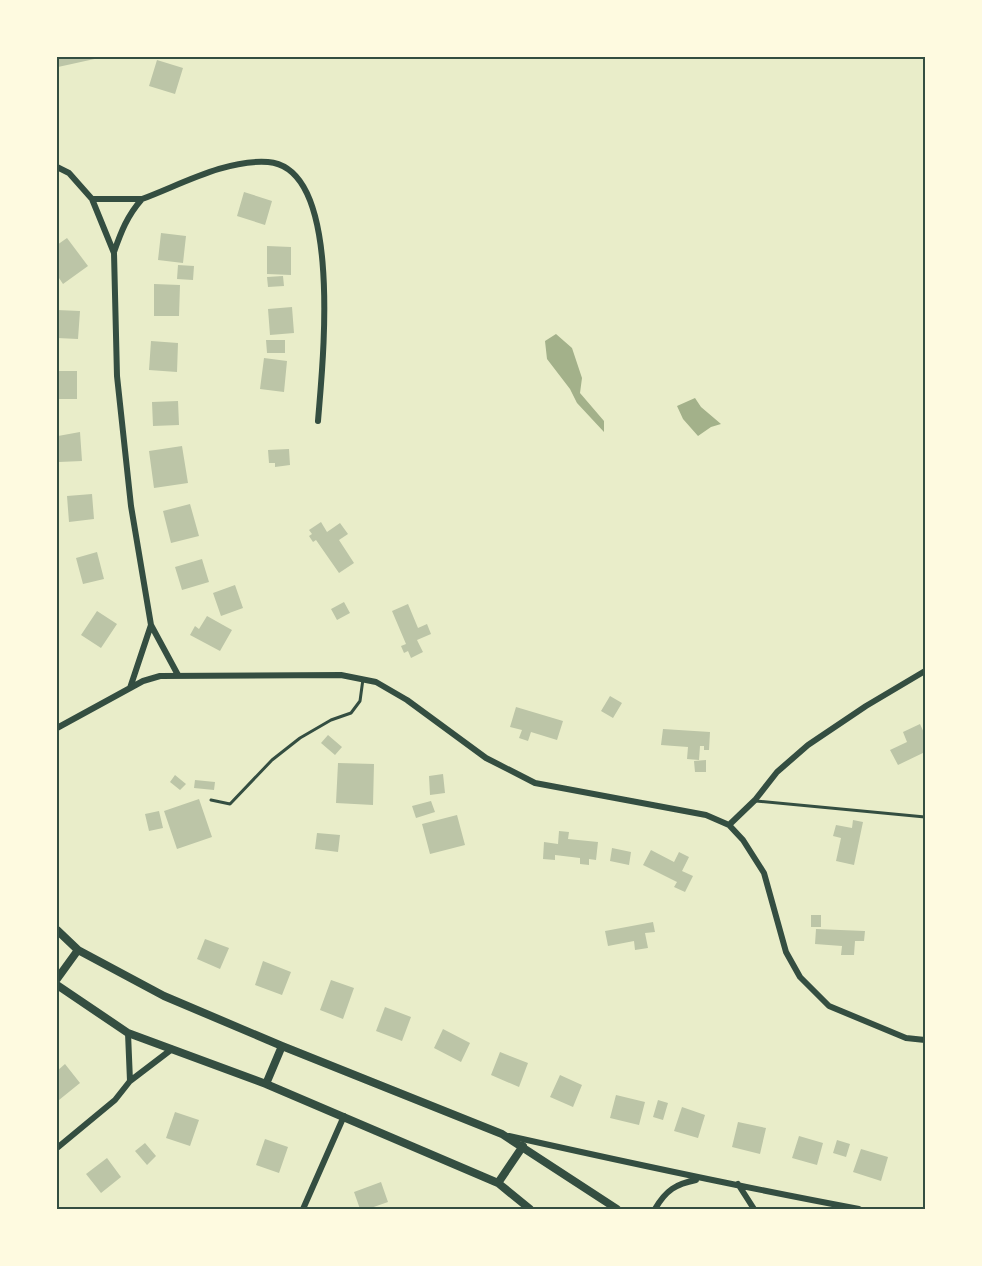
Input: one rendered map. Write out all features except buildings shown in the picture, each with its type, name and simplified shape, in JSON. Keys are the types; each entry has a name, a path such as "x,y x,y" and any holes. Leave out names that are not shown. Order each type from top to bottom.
{"street":[{"path":"92,199 142,200 231,165 270,162 284,166 298,179 310,198 323,256 325,326 318,421"},
{"path":"57,166 69,173 92,199 114,253"},
{"path":"142,200 123,227 114,253 117,376 131,506 151,625 178,675"},
{"path":"130,688 151,625"},
{"path":"729,825 755,800 777,772 808,745 866,706 925,671"},
{"path":"57,728 143,681 160,676 341,675 376,682 407,700 486,758 535,783 705,815 729,825 743,840 764,873 786,952 800,977 829,1006 906,1038 925,1040"},
{"path":"57,930 78,950 164,996 502,1134 617,1209"},
{"path":"57,979 78,950"},
{"path":"57,985 128,1033 266,1084 498,1183 530,1209"},
{"path":"128,1033 130,1080"},
{"path":"266,1084 282,1046"},
{"path":"57,1148 115,1100 130,1080 172,1049"},
{"path":"303,1209 344,1116"},
{"path":"502,1134 700,1179 738,1184 859,1209"},
{"path":"498,1183 523,1146"},
{"path":"655,1209 666,1193 680,1183 700,1179"},
{"path":"738,1184 754,1209"}],"lane":[{"path":"211,800 230,804 272,760 300,738 331,720 351,713 360,701 363,679"},
{"path":"755,800 925,817"}],"shaded area":[{"path":"556,334 572,348 582,378 580,393 604,421 604,432 577,403 570,389 547,359 545,341"},
{"path":"695,398 701,407 721,424 711,427 698,436 683,419 677,406"}]}
